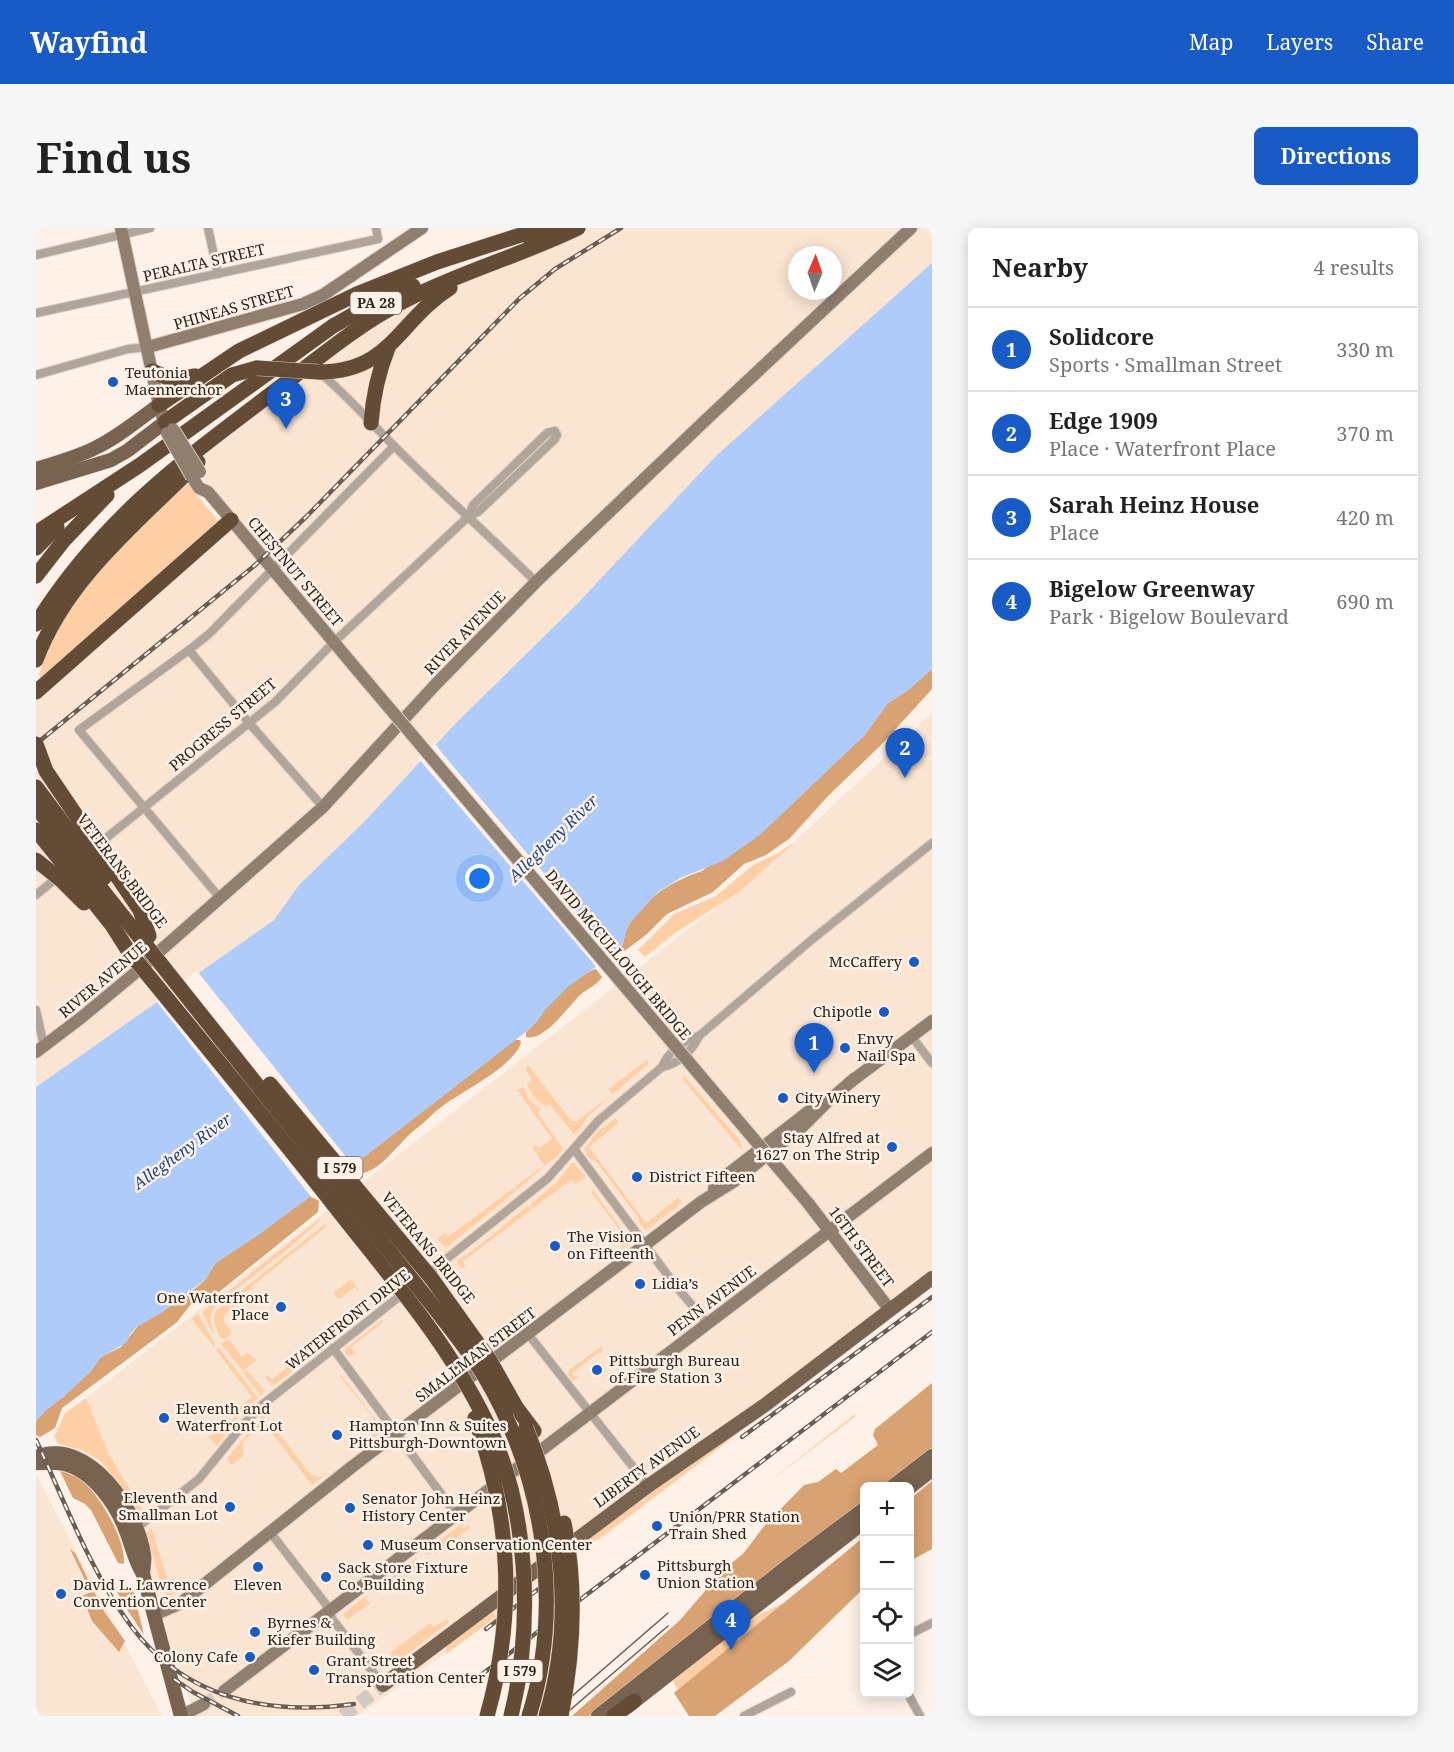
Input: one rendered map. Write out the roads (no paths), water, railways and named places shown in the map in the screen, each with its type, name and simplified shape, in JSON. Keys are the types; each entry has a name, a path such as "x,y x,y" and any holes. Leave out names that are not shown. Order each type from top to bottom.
{"highway":[{"path":"159,405 252,344 392,279 436,262 542,228"},
{"name":"PA 28","path":"36,576 85,517 140,465 279,363 349,317 402,291 501,253 554,228"},
{"name":"PA 28","path":"36,624 73,570 124,513 218,433 330,348 405,300 578,228"},
{"path":"167,426 232,375 257,368 336,372 370,361 389,346 420,311 436,297 514,256"},
{"path":"371,423 375,389 389,346"},
{"path":"152,371 165,379 173,380 203,374"},
{"path":"36,660 59,614 84,579 131,527 279,388"},
{"path":"36,533 140,465"},
{"path":"36,548 86,501"},
{"path":"36,692 231,520"},
{"path":"36,744 52,780 140,910 149,936"},
{"name":"VETERANS BRIDGE","path":"36,787 149,936 432,1279 489,1359 516,1407 547,1486 559,1552 560,1638 557,1665 546,1716"},
{"path":"36,807 437,1311 469,1353 498,1401 531,1484 544,1571 546,1606 543,1645 529,1716"},
{"name":"I 579","path":"36,830 112,925 129,951 427,1322 476,1402 496,1444 505,1470 518,1528 524,1576 524,1617 520,1666 511,1716"},
{"path":"36,860 84,902 129,951"},
{"path":"448,1354 476,1420 489,1460 504,1534 507,1591 505,1628 500,1666 488,1716"},
{"path":"516,1407 534,1431 542,1451 564,1520 570,1551 573,1623 571,1656 561,1716"},
{"path":"616,1716 634,1701"}],"main road":[{"path":"36,469 74,458 95,448 118,435 159,405"},
{"path":"36,483 111,460 167,426"},
{"name":"LIBERTY AVENUE","path":"383,1685 648,1485 765,1405 932,1278"},
{"path":"36,1457 51,1453 70,1456 95,1469 121,1520 134,1559 143,1574 181,1716"},
{"path":"898,1482 932,1456"},
{"path":"36,1463 57,1463 69,1466 101,1482 123,1504 135,1526 144,1556 143,1574"},
{"path":"914,1483 932,1470"},
{"path":"598,1716 789,1564 860,1512"},
{"path":"634,1701 860,1525"}],"street":[{"path":"36,255 122,231 150,228"},
{"path":"208,228 218,274"},
{"name":"PERALTA STREET","path":"36,314 378,238 376,228"},
{"name":"PHINEAS STREET","path":"36,375 303,304 323,295 422,228"},
{"name":"RIVER AVENUE","path":"40,1049 135,973 323,807 436,684 536,582 911,228"},
{"name":"CHESTNUT STREET","path":"122,231 159,405 167,426 176,432 196,475 206,483 208,492 358,671"},
{"path":"319,372 333,383 394,446 536,582"},
{"name":"PROGRESS STREET","path":"36,895 275,702 334,642 555,439 557,435 555,431 547,433 472,506 469,516"},
{"path":"220,898 79,730 208,634 394,446"},
{"path":"189,650 323,807"},
{"name":"DAVID MCCULLOUGH BRIDGE","path":"358,671 808,1203"},
{"name":"WATERFRONT DRIVE","path":"135,1526 143,1523 199,1479 254,1413 534,1190 556,1169 598,1121 662,1067 672,1065 694,1046 699,1036 932,843"},
{"path":"36,1010 40,1049"},
{"name":"SMALLMAN STREET","path":"154,1615 181,1604 396,1434 701,1202 728,1174 775,1136 932,1021"},
{"path":"912,1037 932,1063"},
{"path":"574,1149 675,1285 707,1323"},
{"name":"PENN AVENUE","path":"224,1691 932,1153"},
{"name":"16TH STREET","path":"808,1203 890,1310"},
{"path":"528,1334 648,1485"},
{"path":"333,1348 456,1514"},
{"path":"270,1532 383,1685"},
{"path":"914,1632 932,1623"},
{"path":"744,1716 791,1692"},
{"path":"910,1698 920,1716"},
{"path":"181,1716 204,1704"}],"water":[{"name":"Allegheny River","path":"932,263 932,669 908,690 887,704 864,736 761,834 723,861 680,878 657,893 629,924 620,950 569,986 544,1011 537,1022 522,1035 355,1164 220,1260 214,1265 206,1279 162,1312 138,1326 130,1334 126,1343 101,1357 90,1372 36,1421 36,1087 274,920 299,885 365,821 455,724 577,604 717,455"}],"tunnel":[{"path":"343,1716 383,1685"},
{"path":"204,1704 224,1691"}],"tram line":[{"path":"549,1716 668,1613"},
{"path":"563,1716 668,1626"}],"railway":[{"path":"36,744 254,566 307,516 520,298 555,269 621,228"},
{"path":"742,1437 932,1297"},
{"path":"481,1675 932,1332"},
{"path":"36,1440 79,1536 116,1605 153,1651 177,1671 203,1686 230,1697 260,1704 290,1707 354,1704"},
{"path":"486,1629 574,1562"},
{"path":"174,1679 238,1716"}],"place":[{"name":"Teutonia Maennerchor","path":"113,382"},
{"name":"Sarah Heinz House","path":"286,429"},
{"name":"Edge 1909","path":"905,778"},
{"name":"McCaffery","path":"914,962"},
{"name":"Chipotle","path":"884,1012"},
{"name":"Envy Nail Spa","path":"845,1048"},
{"name":"Solidcore","path":"814,1073"},
{"name":"City Winery","path":"783,1098"},
{"name":"Stay Alfred at 1627 on The Strip","path":"892,1147"},
{"name":"District Fifteen","path":"637,1177"},
{"name":"The Vision on Fifteenth","path":"555,1246"},
{"name":"Lidia’s","path":"640,1284"},
{"name":"One Waterfront Place","path":"281,1307"},
{"name":"Pittsburgh Bureau of Fire Station 3","path":"597,1370"},
{"name":"Eleventh and Waterfront Lot","path":"164,1418"},
{"name":"Hampton Inn & Suites Pittsburgh-Downtown","path":"337,1435"},
{"name":"Eleventh and Smallman Lot","path":"230,1507"},
{"name":"Senator John Heinz History Center","path":"350,1508"},
{"name":"Union/PRR Station Train Shed","path":"657,1526"},
{"name":"Museum Conservation Center","path":"368,1545"},
{"name":"Eleven","path":"258,1567"},
{"name":"Pittsburgh Union Station","path":"645,1575"},
{"name":"Sack Store Fixture Co. Building","path":"326,1577"},
{"name":"David L. Lawrence Convention Center","path":"61,1594"},
{"name":"Byrnes & Kiefer Building","path":"255,1632"},
{"name":"Bigelow Greenway","path":"731,1650"},
{"name":"Colony Cafe","path":"250,1657"},
{"name":"Grant Street Transportation Center","path":"314,1670"}]}
